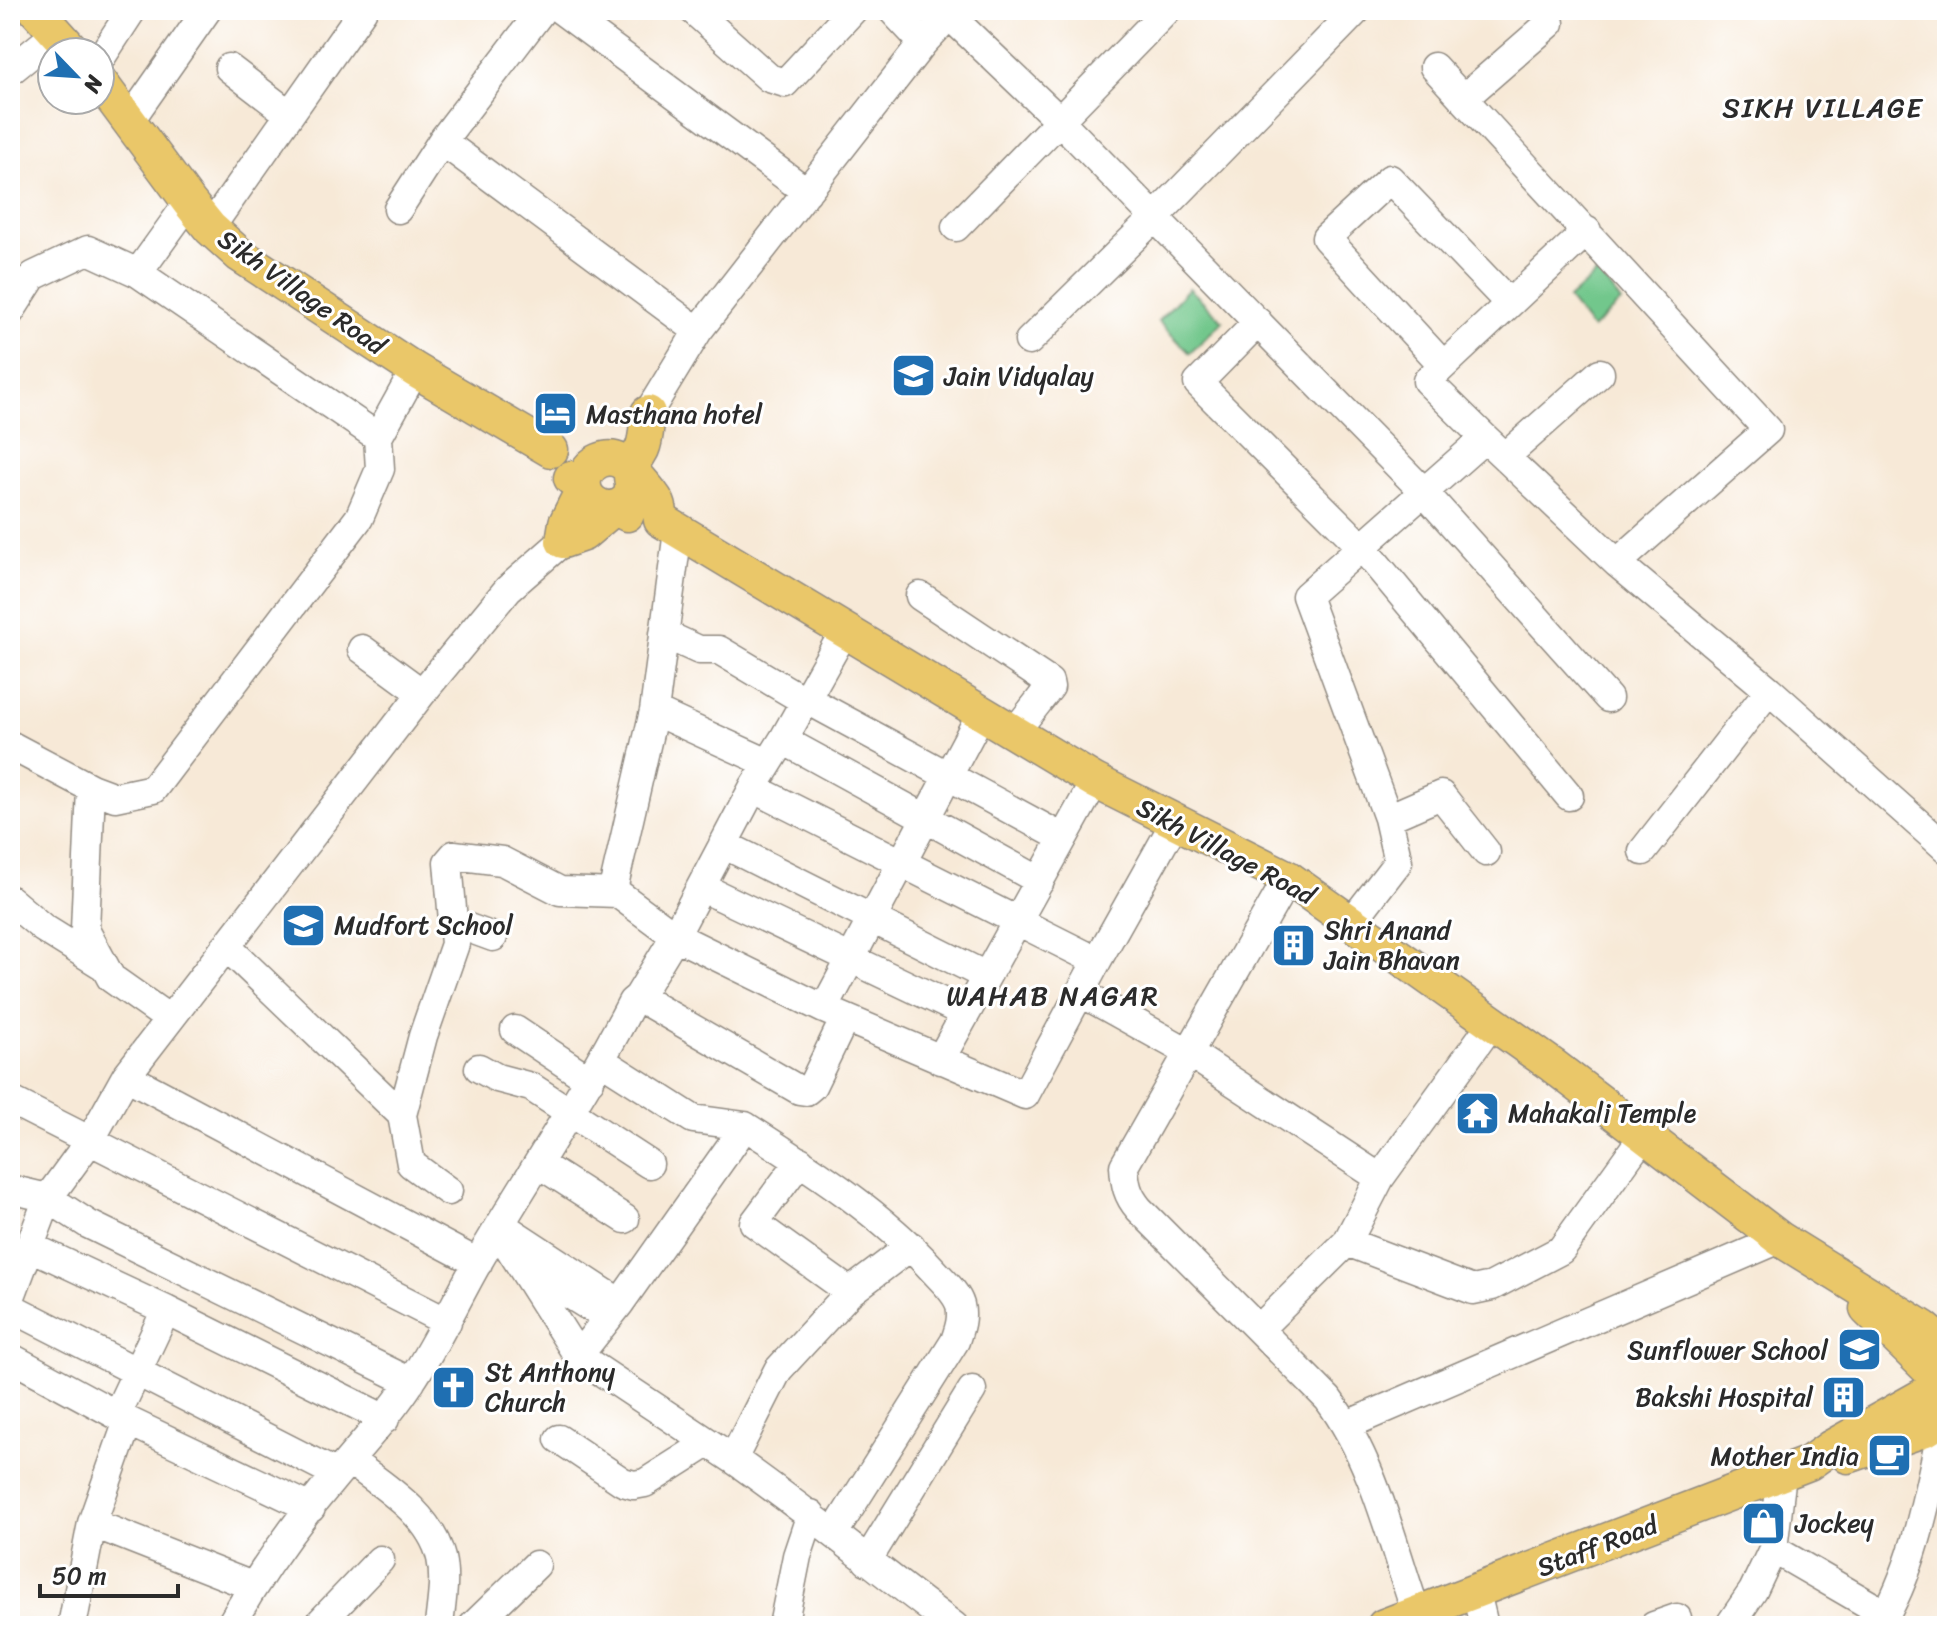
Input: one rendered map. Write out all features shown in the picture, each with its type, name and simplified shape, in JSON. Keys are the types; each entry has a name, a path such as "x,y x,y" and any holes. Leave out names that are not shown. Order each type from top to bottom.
{"main road":[{"name":"Sikh Village Road","path":"116,102 210,228 240,255 415,370 551,450"},
{"path":"648,413 644,445 618,465 591,465 584,479 584,487 566,523 563,541 583,534 615,507 628,500 633,479 618,465 568,447 551,450 555,466 584,487 592,502 607,508 615,507 643,522 669,525"},
{"path":"618,465 658,503 669,525"},
{"name":"Sikh Village Road","path":"669,525 1095,781 1288,878 1492,1023 1780,1239 1924,1328 1947,1347"},
{"name":"Sikh Village Road","path":"1842,1279 1870,1314 1946,1392"},
{"name":"Staff Road","path":"1384,1626 1795,1469 1858,1454 1926,1429 1946,1392"}],"street":[{"path":"115,36 132,10"},
{"path":"130,120 207,10"},
{"path":"210,228 363,10"},
{"path":"398,209 442,141 542,10"},
{"path":"561,10 807,192"},
{"path":"693,10 769,78 785,83 853,10"},
{"path":"892,10 923,43"},
{"path":"956,227 1167,10"},
{"path":"1029,341 1357,10"},
{"path":"648,413 698,331 923,43 952,12 1423,491 1608,698"},
{"path":"1464,98 1550,23"},
{"path":"10,71 56,32"},
{"path":"1434,67 1768,430 1617,563"},
{"path":"229,68 289,114"},
{"path":"442,141 698,331"},
{"path":"1443,365 1326,238 1390,179 1509,303"},
{"path":"138,273 189,202"},
{"path":"1587,231 1427,381 1617,563 1769,690 1947,849"},
{"path":"10,312 33,276 88,250 138,273 378,437"},
{"path":"1258,322 1198,383 1363,548 1569,796"},
{"path":"10,745 91,788 115,797 153,789 359,518 380,469 378,437 415,370"},
{"path":"1351,923 1398,862 1388,818 1306,596 1423,491 1495,448 1600,373"},
{"path":"669,525 664,634 654,711 614,885 617,893 675,936 835,1013 1025,1095 1175,822"},
{"path":"10,1299 48,1198 91,1139 126,1076 422,693 508,589 563,541"},
{"path":"920,596 1049,682 1050,687 1013,734"},
{"path":"230,1626 252,1586 411,1382 478,1263 596,1070 632,1002 675,936 753,788 845,630"},
{"path":"664,634 699,650 719,650 805,700 1063,838"},
{"path":"362,649 422,693"},
{"path":"1643,851 1769,690"},
{"path":"654,711 776,752 926,818 1040,881"},
{"path":"638,997 799,1090 806,1091 812,1086 851,958 981,714"},
{"path":"940,1060 1095,781"},
{"path":"91,788 85,930 111,978 169,1019"},
{"path":"753,788 1097,961"},
{"path":"1388,818 1441,795 1486,852"},
{"path":"723,844 986,976"},
{"path":"448,1191 411,1164 402,1115 423,1036 455,944 448,862 454,855 502,861 560,891 617,893"},
{"path":"1288,878 1124,1166 1125,1183 1129,1198 1139,1209 1328,1399 1347,1425 1361,1451 1416,1612"},
{"path":"701,887 965,1013"},
{"path":"10,900 43,928 105,966"},
{"path":"452,922 493,937"},
{"path":"226,946 402,1115"},
{"path":"1080,992 1188,1052 1380,1178"},
{"path":"1259,1329 1347,1242 1380,1178 1492,1023"},
{"path":"515,1030 693,1119 745,1126 872,1213 911,1246 954,1293 960,1306 961,1324 955,1341 834,1533"},
{"path":"479,1068 497,1078 531,1087 649,1164"},
{"path":"126,1076 478,1263"},
{"path":"10,1100 447,1322"},
{"path":"578,1356 614,1311 745,1126"},
{"path":"1347,1242 1473,1290 1492,1286 1561,1250 1644,1135"},
{"path":"800,1161 754,1223 850,1292"},
{"path":"539,1164 625,1219"},
{"path":"10,1189 48,1198 88,1224 411,1382"},
{"path":"500,1228 614,1311"},
{"path":"500,1228 578,1356 811,1514 867,1561 954,1626"},
{"path":"1347,1425 1780,1239"},
{"path":"29,1246 385,1419"},
{"path":"733,1459 778,1370 850,1292 911,1246"},
{"path":"523,1265 614,1311"},
{"path":"10,1307 397,1496 426,1527 441,1557 443,1590 439,1626"},
{"path":"72,1626 92,1523 123,1418 138,1372 166,1310"},
{"path":"10,1357 123,1418 311,1508"},
{"path":"867,1561 972,1390"},
{"path":"1773,1549 1883,1620 1908,1561 1926,1502 1940,1437 1947,1429"},
{"path":"559,1439 623,1482 634,1485 645,1483 708,1443"},
{"path":"1729,1626 1753,1591 1773,1549 1795,1469"},
{"path":"783,1626 797,1556 811,1514"},
{"path":"92,1523 252,1586"},
{"path":"317,1626 380,1560"},
{"path":"473,1626 536,1565"},
{"path":"1476,1592 1484,1626"}],"green space":[{"path":"1596,274 1603,278 1621,302 1592,329 1568,299"},
{"path":"1189,288 1223,321 1190,353 1158,321"}],"place":[{"name":"Jain Vidyalay","path":"913,376"},
{"name":"Masthana hotel","path":"555,414"},
{"name":"Mudfort School","path":"303,925"},
{"name":"Shri Anand Jain Bhavan","path":"1293,945"},
{"name":"Mahakali Temple","path":"1477,1113"},
{"name":"Sunflower School","path":"1859,1350"},
{"name":"St Anthony Church","path":"454,1387"},
{"name":"Bakshi Hospital","path":"1844,1397"},
{"name":"Mother India","path":"1890,1456"},
{"name":"Jockey","path":"1764,1523"}],"district":[{"name":"SIKH VILLAGE","path":"1823,107"},
{"name":"WAHAB NAGAR","path":"1053,995"}]}
